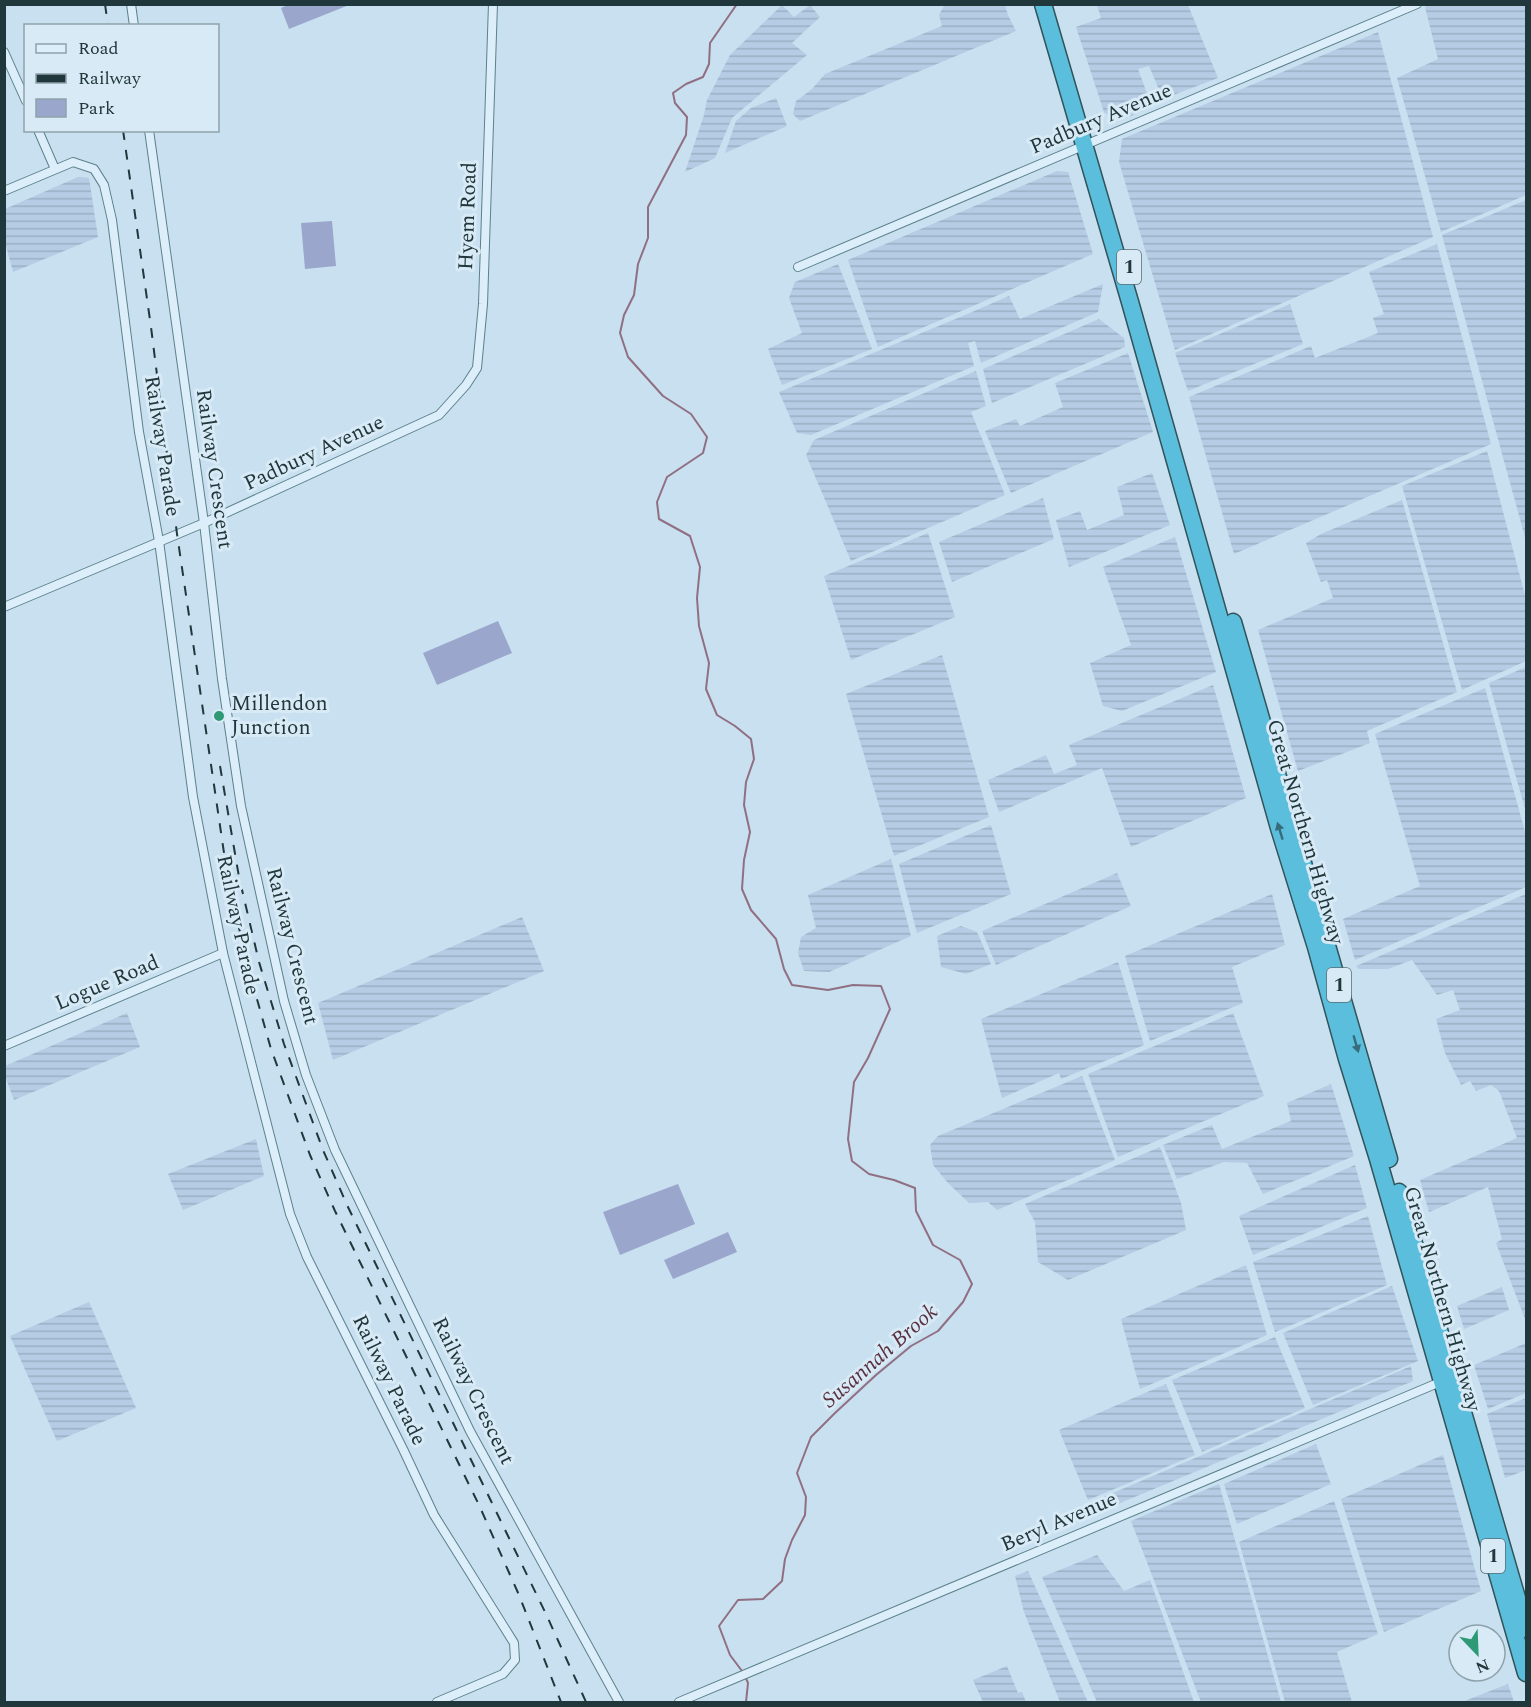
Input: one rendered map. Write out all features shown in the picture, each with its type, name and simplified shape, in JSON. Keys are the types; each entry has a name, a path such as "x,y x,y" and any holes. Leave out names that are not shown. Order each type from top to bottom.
{"highway":[{"name":"Great Northern Highway","path":"1043,4 1088,144"},
{"name":"Great Northern Highway","path":"1052,4 1130,302 1279,828 1316,947 1347,1059 1448,1378 1523,1632 1527,1673"}],"street":[{"path":"131,4 134,24"},
{"name":"Hyem Road","path":"439,415 466,385 477,368 483,304 493,4"},
{"name":"Padbury Avenue","path":"798,267 1417,4"},
{"path":"4,52 24,97"},
{"path":"39,132 55,169"},
{"name":"Railway Crescent","path":"149,132 241,806 284,1001 306,1075 335,1150 470,1431 619,1702"},
{"name":"Railway Parade","path":"4,190 73,162 94,169 104,185 112,220 139,432 159,542 193,797 223,954 290,1214 308,1257 434,1515 514,1643 514,1660 503,1674 437,1702"},
{"name":"Padbury Avenue","path":"4,607 204,523 439,415"},
{"name":"Logue Road","path":"4,1046 223,954"},
{"name":"Beryl Avenue","path":"679,1702 1448,1378"}],"shaded area":[{"path":"945,4 1005,5 1016,31 800,121 793,114 796,101 812,89 825,74 942,26 939,15"},
{"path":"1431,4 1526,5 1526,195 1441,232 1397,78 1438,59 1425,7"},
{"path":"782,5 794,17 810,5 820,17 792,43 807,55 732,118 715,158 685,172 707,100 730,55"},
{"path":"1097,5 1188,5 1218,78 1163,99 1149,66 1138,69 1152,107 1117,122 1104,112 1076,27 1101,18"},
{"path":"1378,32 1433,237 1175,350 1119,162 1122,139"},
{"path":"776,98 787,126 725,153 736,121 751,108"},
{"path":"1057,171 1068,172 1093,254 878,347 848,260"},
{"path":"78,177 89,178 98,237 13,272 5,242 5,209"},
{"path":"1526,200 1526,541 1442,235"},
{"path":"1437,244 1491,444 1234,554 1189,397 1311,346 1315,358 1378,333 1373,318 1384,314 1369,272"},
{"path":"838,264 872,349 782,385 768,349 802,333 789,298 795,282"},
{"path":"1103,284 1098,312 981,363 975,341 968,343 974,366 811,435 797,433 779,392 1009,296 1020,319"},
{"path":"1290,304 1303,344 1188,391 1175,353"},
{"path":"1099,319 1124,338 1125,347 992,403 983,369"},
{"path":"1128,353 1153,432 1011,493 985,431 1016,419 1020,426 1063,407 1055,383"},
{"path":"976,371 986,406 971,412 1005,495 851,561 806,455 814,440"},
{"path":"1487,451 1526,599 1526,661 1462,690 1402,486"},
{"path":"1152,473 1170,525 1069,567 1056,520 1080,511 1087,530 1124,515 1117,487"},
{"path":"1043,498 1054,539 952,582 939,542"},
{"path":"1402,500 1457,692 1367,731 1370,743 1298,771 1258,630 1333,598 1327,580 1321,582 1306,543 1321,534"},
{"path":"928,533 955,617 851,660 824,576"},
{"path":"1175,537 1216,672 1122,711 1103,706 1090,663 1131,645 1103,567"},
{"path":"942,655 989,817 894,856 846,694"},
{"path":"1526,667 1526,812 1489,683"},
{"path":"1213,685 1246,798 1131,847 1102,768 999,812 988,780 1046,755 1054,774 1077,765 1069,745"},
{"path":"1485,688 1526,835 1526,887 1355,960 1343,919 1420,886 1375,734"},
{"path":"991,825 1011,894 917,933 899,864"},
{"path":"891,859 911,936 829,972 804,971 798,953 801,937 816,928 808,895"},
{"path":"1117,873 1131,906 996,965 982,931"},
{"path":"1272,894 1285,945 1232,967 1243,1003 1150,1041 1125,956"},
{"path":"1526,894 1525,1319 1496,1243 1502,1239 1488,1187 1429,1212 1420,1180 1517,1138 1499,1091 1491,1085 1476,1091 1470,1081 1461,1085 1445,1053 1436,1019 1460,1010 1453,990 1437,995 1412,960 1388,969 1359,969 1356,966"},
{"path":"522,917 544,971 333,1060 318,1003"},
{"path":"961,926 977,932 991,964 966,974 941,967 937,936"},
{"path":"1118,962 1144,1045 1061,1079 1059,1073 1002,1098 981,1019"},
{"path":"127,1013 140,1047 14,1100 5,1076 5,1066"},
{"path":"1233,1013 1264,1096 1118,1157 1088,1074"},
{"path":"1082,1076 1115,1160 997,1210 988,1202 969,1203 933,1165 930,1145 938,1136"},
{"path":"1331,1084 1354,1156 1263,1194 1247,1163 1224,1162 1177,1179 1163,1145 1212,1125 1222,1149 1291,1121 1287,1103"},
{"path":"256,1139 264,1176 183,1210 168,1174"},
{"path":"1160,1147 1181,1203 1186,1230 1068,1280 1038,1262 1035,1222 1025,1204"},
{"path":"1355,1165 1367,1208 1253,1255 1239,1216"},
{"path":"1368,1216 1387,1285 1275,1332 1253,1262"},
{"path":"1246,1265 1267,1335 1140,1389 1121,1319"},
{"path":"1392,1286 1418,1361 1313,1405 1283,1333"},
{"path":"1502,1287 1509,1310 1464,1329 1457,1306"},
{"path":"89,1302 136,1408 57,1441 10,1336"},
{"path":"1275,1337 1305,1408 1202,1452 1172,1380"},
{"path":"1526,1343 1526,1393 1488,1409 1474,1365"},
{"path":"1411,1366 1413,1381 1089,1516 1087,1504"},
{"path":"1166,1384 1195,1455 1088,1500 1059,1430"},
{"path":"1526,1398 1526,1470 1505,1478 1487,1414"},
{"path":"1316,1444 1331,1484 1237,1524 1224,1484"},
{"path":"1443,1455 1481,1591 1384,1632 1341,1499"},
{"path":"1219,1484 1281,1702 1201,1702 1131,1521"},
{"path":"1334,1501 1378,1634 1337,1652 1352,1702 1285,1702 1239,1542"},
{"path":"1097,1555 1124,1591 1150,1580 1194,1702 1097,1702 1042,1577"},
{"path":"1028,1571 1088,1702 1060,1702 1024,1612 1015,1576"},
{"path":"1007,1666 1018,1693 1022,1692 1026,1702 983,1702 973,1680"},
{"path":"1508,1684 1514,1702 1462,1702"}],"green space":[{"path":"290,4 349,5 289,29 281,8"},
{"path":"332,221 336,266 305,269 301,223"},
{"path":"498,621 512,653 437,685 423,653"},
{"path":"678,1184 695,1224 620,1255 603,1212"},
{"path":"728,1232 737,1252 673,1279 664,1260"}],"waterway":[{"name":"Susannah Brook","path":"737,4 710,43 709,64 703,77 686,84 673,93 675,103 687,117 686,135 648,207 648,238 638,264 634,295 624,315 620,333 628,357 663,396 691,414 707,437 703,453 667,477 657,502 659,519 690,536 700,567 697,598 699,626 709,663 706,689 717,715 751,739 754,759 746,782 744,805 750,832 744,860 742,889 751,910 776,939 784,969 792,985 828,990 853,985 881,986 890,1009 868,1058 854,1082 848,1139 852,1161 869,1174 915,1188 916,1211 933,1245 960,1260 972,1284 963,1302 938,1331 911,1346 876,1375 811,1437 797,1473 806,1497 805,1515 785,1559 782,1581 763,1599 738,1600 719,1626 730,1655 742,1671"},
{"name":"Susannah Brook","path":"745,1676 748,1683 746,1702"}],"railway":[{"path":"105,4 108,24"},
{"path":"123,132 177,534 228,880 248,967 271,1049 310,1155 335,1211 479,1505 519,1595 561,1702"},
{"path":"220,766 239,877 259,962 284,1044 323,1150 347,1205 546,1614 586,1702"}],"place":[{"name":"Millendon Junction","path":"219,716"}]}
